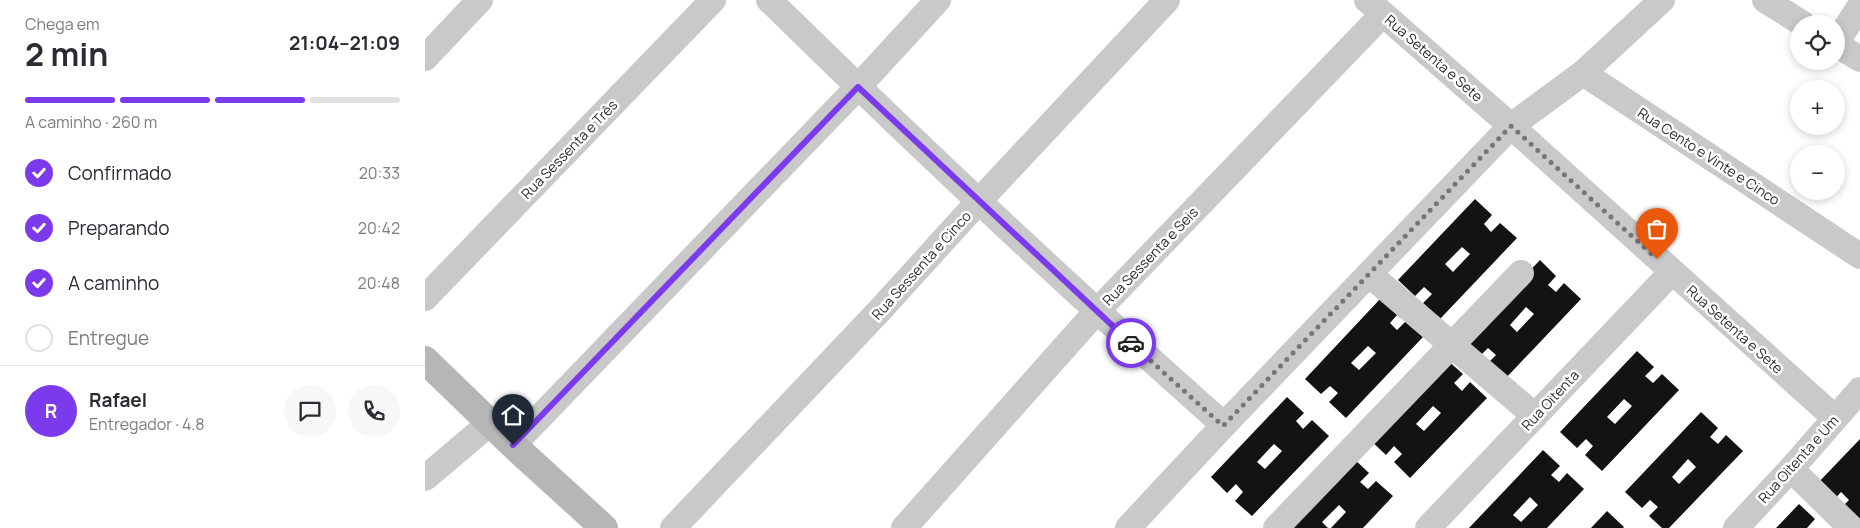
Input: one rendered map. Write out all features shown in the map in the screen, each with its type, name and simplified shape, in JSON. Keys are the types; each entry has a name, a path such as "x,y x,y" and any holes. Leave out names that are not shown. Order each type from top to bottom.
{"main road":[{"path":"429,370 490,423 604,528"}],"street":[{"path":"425,58 480,0"},
{"name":"Rua Sessenta e Três","path":"425,298 713,0"},
{"path":"769,0 858,87 1096,312 1223,426"},
{"path":"513,445 858,87 938,0"},
{"name":"Rua Sessenta e Cinco","path":"673,528 881,309 1167,0"},
{"path":"1128,528 1223,426 1511,126 1583,73 1662,0"},
{"path":"1765,0 1790,16"},
{"path":"1845,30 1860,6"},
{"name":"Rua Setenta e Sete","path":"1375,7 1511,126 1835,418"},
{"name":"Rua Sessenta e Seis","path":"904,528 1096,312 1375,7"},
{"path":"1845,50 1860,59"},
{"name":"Rua Cento e Vinte e Cinco","path":"1583,73 1860,256"},
{"name":"Rua Oitenta","path":"1435,525 1535,416 1672,272"},
{"path":"1276,528 1521,273"},
{"path":"1369,274 1535,416"},
{"name":"Rua Oitenta e Um","path":"1736,528 1860,390"},
{"path":"425,478 490,423"},
{"path":"1791,469 1851,528"}],"building":[{"path":"1475,199 1492,215 1484,224 1491,232 1500,223 1517,238 1440,319 1423,303 1432,294 1424,287 1415,296 1398,280","holes":["1462,247 1470,254 1453,272 1445,264"]},
{"path":"1540,260 1556,276 1548,285 1556,292 1564,283 1581,299 1504,380 1487,364 1496,355 1488,348 1480,356 1463,341","holes":["1526,307 1534,314 1517,332 1510,325"]},
{"path":"1381,298 1398,314 1390,323 1397,330 1406,321 1423,337 1346,418 1329,402 1338,393 1330,386 1321,394 1305,379","holes":["1368,346 1376,353 1359,370 1351,363"]},
{"path":"1637,351 1654,367 1645,376 1653,383 1662,374 1679,390 1602,471 1585,455 1593,446 1586,439 1577,448 1560,432","holes":["1624,399 1632,406 1615,424 1607,417"]},
{"path":"1446,359 1463,374 1454,383 1462,391 1470,382 1487,398 1410,478 1394,462 1402,454 1394,446 1386,455 1369,439","holes":["1433,406 1441,413 1424,431 1416,424"]},
{"path":"1287,397 1304,413 1296,421 1303,429 1312,420 1329,436 1252,516 1235,501 1243,492 1236,484 1227,493 1211,477","holes":["1274,444 1282,451 1265,469 1257,462"]},
{"path":"1701,412 1718,428 1710,437 1718,444 1726,435 1743,451 1669,528 1662,528 1649,516 1658,507 1650,500 1642,508 1625,492","holes":["1688,459 1696,467 1679,484 1672,477"]},
{"path":"1860,439 1860,522 1841,508 1849,500 1841,492 1833,501 1816,485"},
{"path":"1543,450 1560,466 1551,475 1559,482 1567,473 1584,489 1547,528 1469,528","holes":["1530,497 1538,505 1521,522 1513,515"]},
{"path":"1352,457 1369,473 1360,482 1368,489 1376,481 1393,496 1363,528 1331,528 1346,512 1339,505 1322,522 1328,528 1285,528"},
{"path":"1799,504 1815,519 1807,528 1776,528"},
{"path":"1607,511 1624,527 1591,528"}],"way so far":[{"path":"1131,343 1223,426 1511,126 1657,259"}],"route":[{"path":"513,445 858,87 1131,343"}]}
